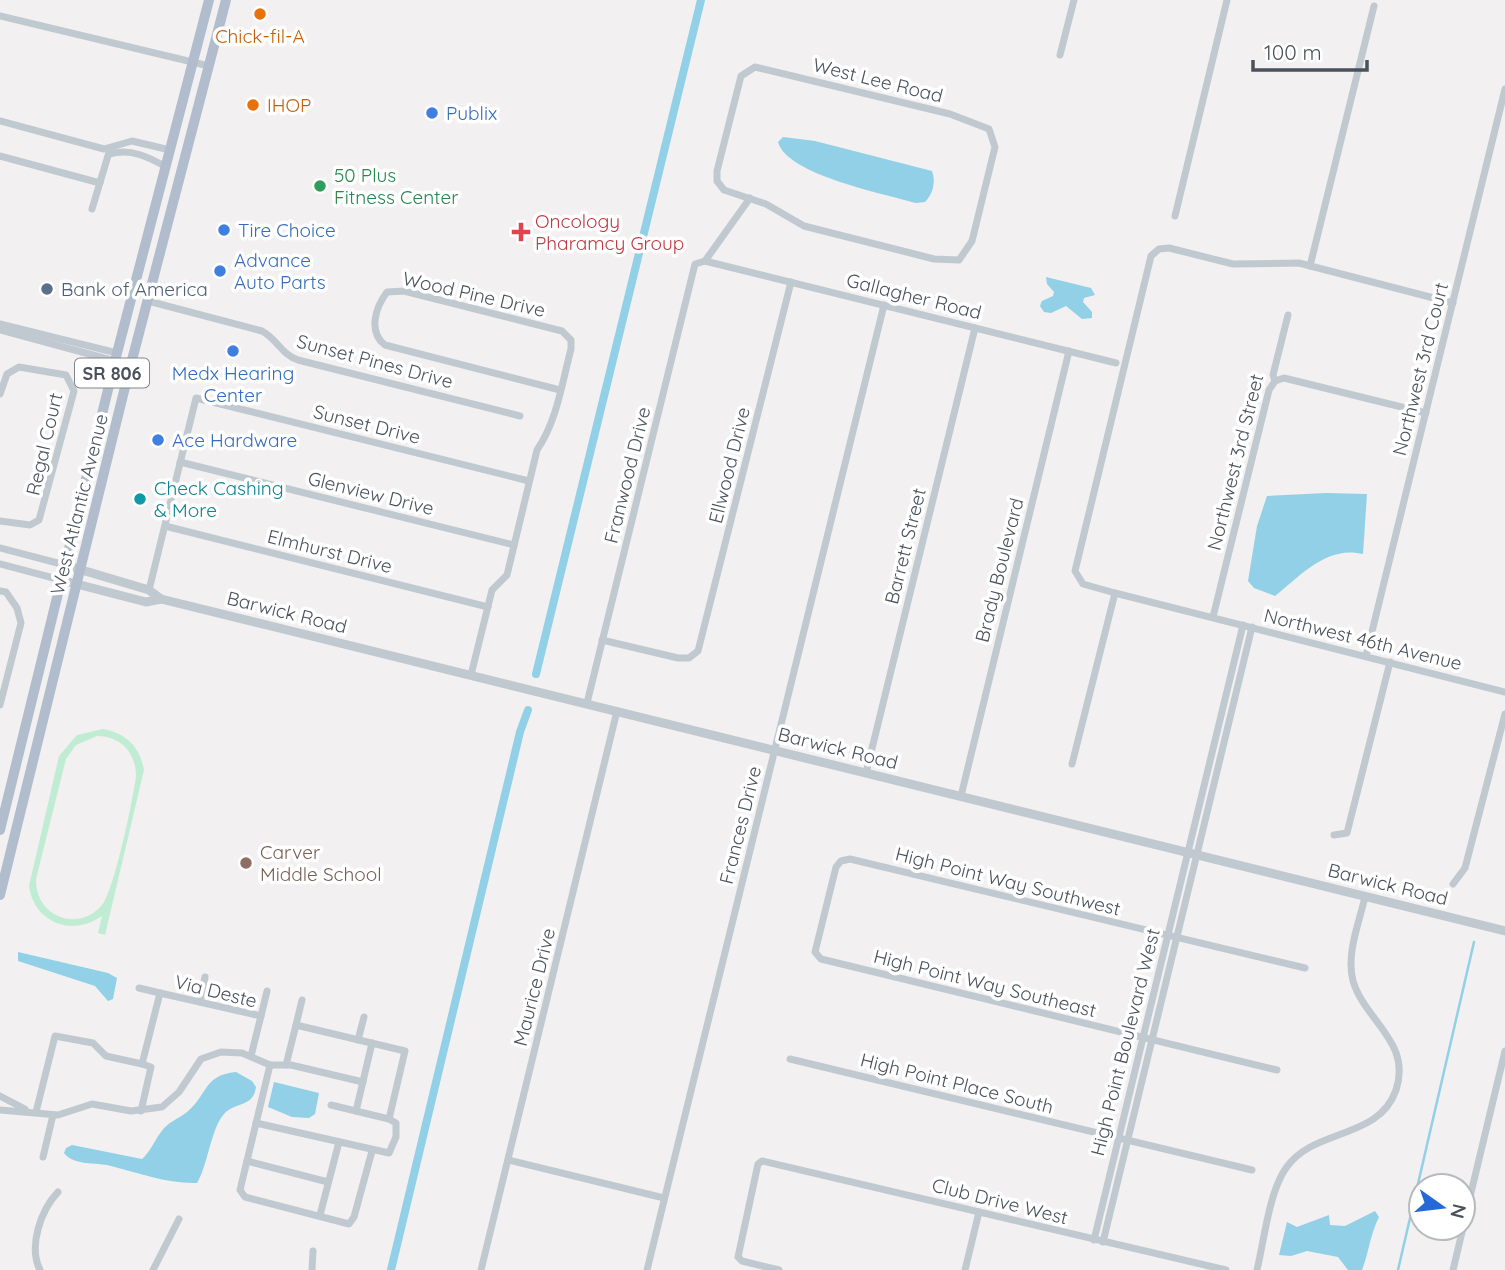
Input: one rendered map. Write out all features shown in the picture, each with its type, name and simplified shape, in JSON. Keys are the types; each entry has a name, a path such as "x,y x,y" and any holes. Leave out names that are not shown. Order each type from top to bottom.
{"main road":[{"name":"West Atlantic Avenue","path":"0,830 116,357 209,0"},
{"name":"West Atlantic Avenue","path":"0,895 142,321 226,0"},
{"path":"140,265 143,289 148,301"},
{"path":"134,289 142,321"}],"street":[{"path":"1060,55 1074,0"},
{"path":"1175,216 1227,0"},
{"path":"1374,6 1310,266 1453,303"},
{"path":"0,16 209,66"},
{"name":"West Lee Road","path":"755,67 950,114 981,124 991,132 995,147 972,241 962,257 950,260 934,259 819,230 750,198 724,190 716,176 741,76 755,67"},
{"name":"Northwest 3rd Court","path":"1366,656 1505,89"},
{"path":"0,121 110,151 139,155 166,167"},
{"path":"92,209 110,151 132,141 170,150"},
{"path":"0,156 100,183"},
{"path":"705,261 750,198"},
{"name":"Northwest 46th Avenue","path":"1310,266 1293,262 1233,264 1169,248 1159,249 1152,256 1075,566 1076,576 1083,584 1115,593 1505,692"},
{"name":"Gallagher Road","path":"705,261 1116,363"},
{"name":"Franwood Drive","path":"587,703 695,264 705,261"},
{"name":"Ellwood Drive","path":"602,640 678,659 694,655 701,645 791,282"},
{"name":"Wood Pine Drive","path":"471,675 495,584 507,575 537,450 547,435 560,390 571,349 571,340 562,331 404,291 387,292 380,302 374,328 377,338 385,345 560,390"},
{"name":"Sunset Pines Drive","path":"148,301 261,331 271,336 285,354 298,360 520,416"},
{"name":"Frances Drive","path":"647,1270 884,305"},
{"name":"Northwest 3rd Street","path":"1213,617 1269,390 1275,381 1273,375 1288,315"},
{"path":"0,324 116,357"},
{"name":"Barrett Street","path":"866,773 975,328"},
{"path":"0,330 116,357"},
{"name":"Brady Boulevard","path":"961,796 1069,351"},
{"name":"Regal Court","path":"0,394 7,374 19,367 66,375 74,391 39,520 30,525 0,521"},
{"path":"1275,381 1284,378 1426,413"},
{"name":"Sunset Drive","path":"180,462 196,398 530,481"},
{"path":"149,590 180,462"},
{"name":"Glenview Drive","path":"180,462 514,545"},
{"name":"Elmhurst Drive","path":"164,526 488,607"},
{"path":"0,548 65,565"},
{"path":"0,564 61,580"},
{"name":"Barwick Road","path":"65,565 149,590 161,599 1505,931"},
{"name":"Barwick Road","path":"61,580 146,602 161,599"},
{"path":"0,591 6,592 17,608 20,623 0,705"},
{"path":"1072,764 1115,593"},
{"path":"1191,854 1243,625"},
{"path":"1191,854 1252,627"},
{"path":"1334,835 1347,834 1390,662"},
{"name":"Maurice Drive","path":"481,1270 617,711"},
{"path":"1453,884 1465,868 1505,714"},
{"name":"High Point Boulevard West","path":"1094,1240 1167,935 1191,854"},
{"name":"High Point Boulevard West","path":"1103,1242 1176,937 1191,854"},
{"name":"High Point Way Southwest","path":"821,959 815,951 836,867 841,861 850,859 1305,968"},
{"path":"1257,1270 1277,1187 1286,1168 1310,1147 1374,1119 1395,1092 1399,1072 1396,1051 1357,990 1351,970 1365,897"},
{"name":"High Point Way Southeast","path":"821,959 1277,1070"},
{"path":"200,1002 205,977"},
{"path":"139,988 160,993"},
{"path":"261,1016 267,991"},
{"name":"Via Deste","path":"142,1065 160,993 261,1016 251,1056"},
{"path":"286,1065 302,1000"},
{"path":"358,1040 364,1017"},
{"path":"296,1025 405,1051 389,1119"},
{"path":"32,1111 55,1037 64,1035 93,1043 106,1056 151,1067 141,1111"},
{"path":"356,1111 372,1043"},
{"path":"1476,1172 1505,1051"},
{"path":"0,1110 53,1115 92,1104 141,1111 162,1107 173,1100 192,1068 211,1053 234,1052 270,1065 286,1065 363,1082"},
{"name":"High Point Place South","path":"790,1059 1252,1170"},
{"path":"270,1065 240,1190 245,1197 349,1224 354,1217 372,1151"},
{"path":"0,1096 32,1111"},
{"path":"256,1123 388,1153 396,1137 396,1123 331,1105"},
{"path":"43,1157 53,1115"},
{"path":"320,1215 339,1142"},
{"path":"508,1160 664,1198"},
{"name":"Club Drive West","path":"779,1270 742,1261 738,1257 758,1164 768,1160 1226,1270"},
{"path":"247,1161 328,1182"},
{"path":"40,1270 35,1247 46,1205 58,1192"},
{"path":"965,1270 979,1212"},
{"path":"153,1270 179,1219"},
{"path":"1452,1270 1459,1242"},
{"path":"312,1270 313,1251"}],"green space":[{"path":"103,729 119,734 131,742 139,754 144,770 105,935 98,933 102,916 79,925 56,923 46,917 32,899 29,886 59,756 77,735","holes":["97,736 106,737 125,747 135,768 136,776 123,842 113,879 100,908 82,918 62,918 44,904 37,890 36,879 66,759 76,745"]}],"water":[{"path":"783,137 815,141 932,171 932,192 925,202 916,203 839,182 799,164 785,154 778,142"},
{"path":"1046,277 1091,288 1095,295 1084,298 1083,302 1092,312 1092,318 1082,319 1066,306 1051,313 1044,312 1040,306 1042,301 1053,296 1054,292 1047,284"},
{"path":"1367,494 1363,554 1350,552 1326,558 1275,596 1254,588 1248,581 1257,526 1267,496"},
{"path":"18,952 108,973 117,978 113,999 108,1001 95,986 18,961"},
{"path":"236,1072 252,1081 256,1087 254,1094 248,1101 229,1110 220,1120 197,1183 164,1180 111,1166 79,1162 64,1153 66,1148 72,1145 142,1159 164,1129 194,1106 212,1081"},
{"path":"274,1082 319,1093 315,1114 309,1118 292,1117 268,1107"},
{"path":"1375,1211 1379,1217 1362,1270 1348,1270 1338,1257 1307,1251 1291,1256 1279,1255 1287,1222 1297,1227 1329,1215 1330,1225 1345,1226"}],"waterway":[{"path":"536,674 701,0"},
{"path":"391,1270 520,732 528,710"},
{"path":"1398,1270 1474,942"}],"place":[{"name":"Chick-fil-A","path":"260,14"},
{"name":"IHOP","path":"253,105"},
{"name":"Publix","path":"432,113"},
{"name":"50 Plus Fitness Center","path":"320,186"},
{"name":"Tire Choice","path":"224,230"},
{"name":"Oncology Pharamcy Group","path":"521,232"},
{"name":"Advance Auto Parts","path":"220,271"},
{"name":"Bank of America","path":"47,289"},
{"name":"Medx Hearing Center","path":"233,351"},
{"name":"Ace Hardware","path":"158,440"},
{"name":"Check Cashing & More","path":"140,499"},
{"name":"Carver Middle School","path":"246,863"}]}
